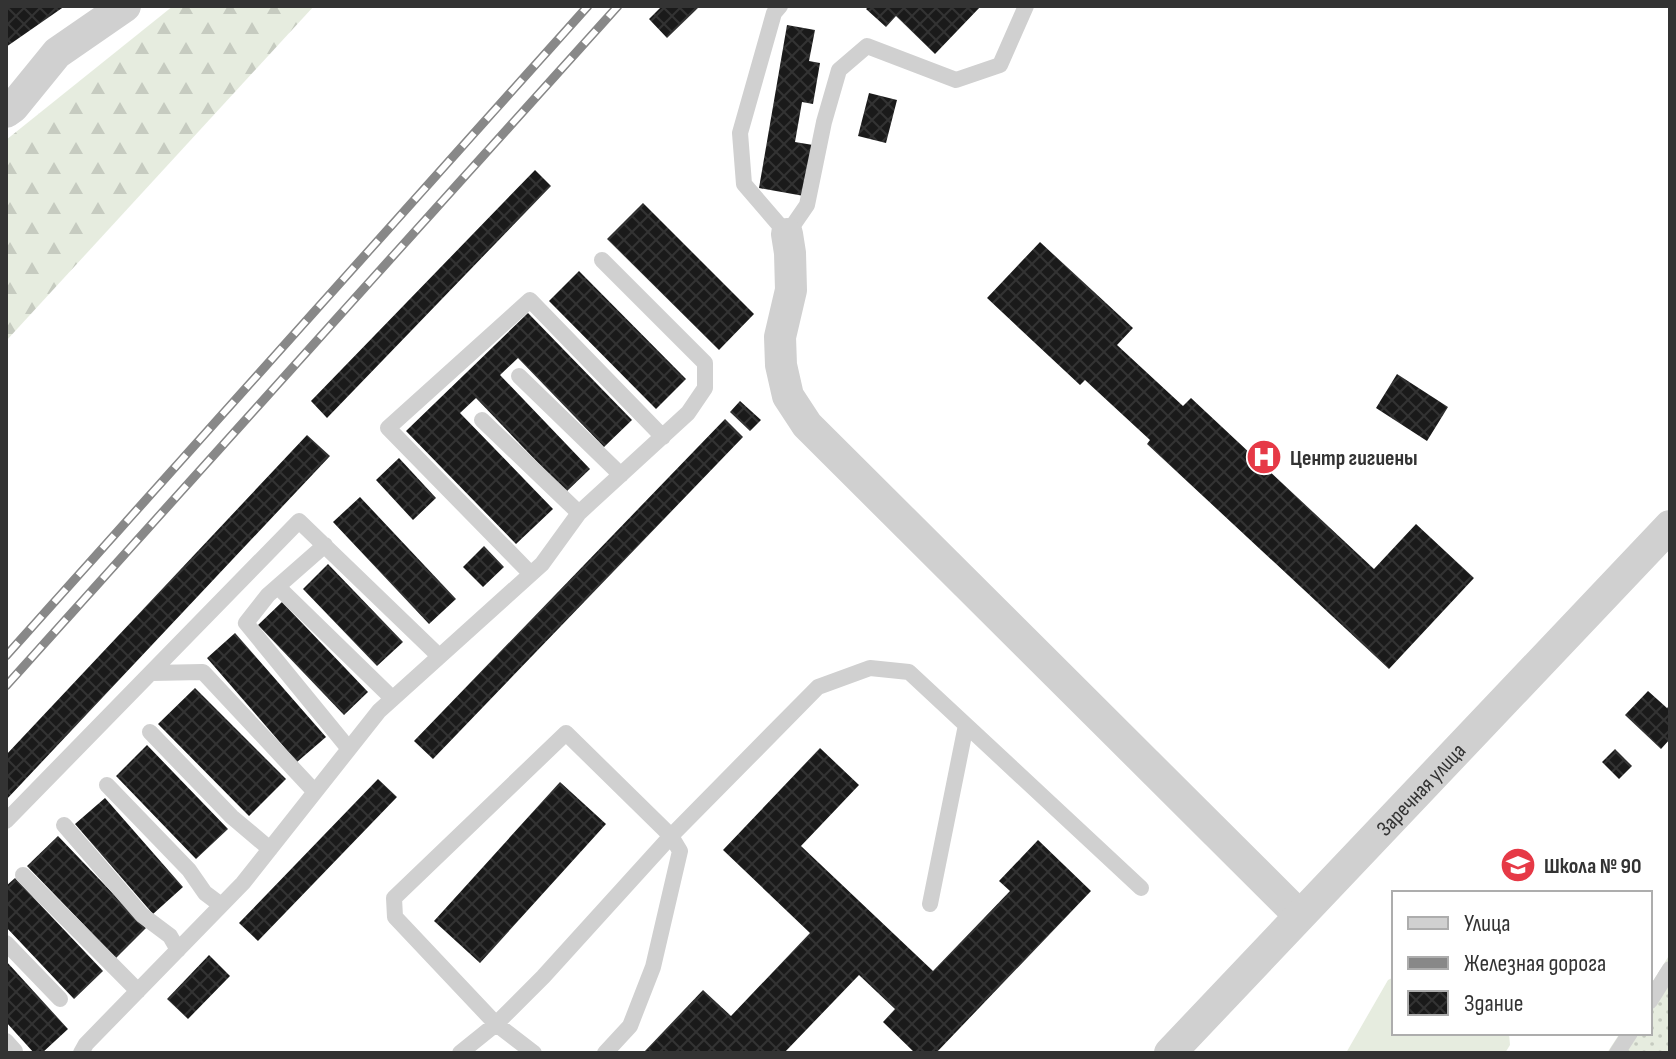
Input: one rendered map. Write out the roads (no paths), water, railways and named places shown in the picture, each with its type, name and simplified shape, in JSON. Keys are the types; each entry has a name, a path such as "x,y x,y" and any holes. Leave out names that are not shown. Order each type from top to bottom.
{"street":[{"path":"10,110 57,53 125,6"},
{"path":"787,234 791,290 780,337 781,365 788,396 807,425 1299,915"},
{"name":"Заречная улица","path":"1170,1053 1670,526"}],"lane":[{"path":"780,6 774,13 740,133 744,184 787,234 807,205 824,122 839,70 867,46 956,80 1000,65 1026,6"},
{"path":"81,1053 86,1044 243,883 379,711 542,564 579,513 688,413 705,388 705,363 602,260"},
{"path":"531,574 388,428 530,300 663,437"},
{"path":"519,376 621,475"},
{"path":"482,420 579,513"},
{"path":"6,821 299,521 439,656"},
{"path":"325,545 268,595 246,623 349,749"},
{"path":"278,587 392,698"},
{"path":"460,1053 496,1024 543,977 671,836 818,687 870,668 909,672 1141,888"},
{"path":"151,673 203,672 315,792"},
{"path":"930,904 966,725"},
{"path":"150,732 232,817 270,849"},
{"path":"534,1053 496,1024 395,917 394,898 566,733 671,836 680,851 653,967 630,1026 605,1053"},
{"path":"107,785 189,870 205,893 221,905"},
{"path":"64,825 142,915 170,936 178,950"},
{"path":"23,875 138,991"},
{"path":"6,943 60,999"},
{"path":"1652,998 1670,969"},
{"path":"1617,1053 1629,1035"}],"railway":[{"path":"6,656 588,6"},
{"path":"6,686 618,6"}],"place":[{"name":"Центр гигиены","path":"1264,457"},
{"name":"Школа № 90","path":"1518,865"}]}
